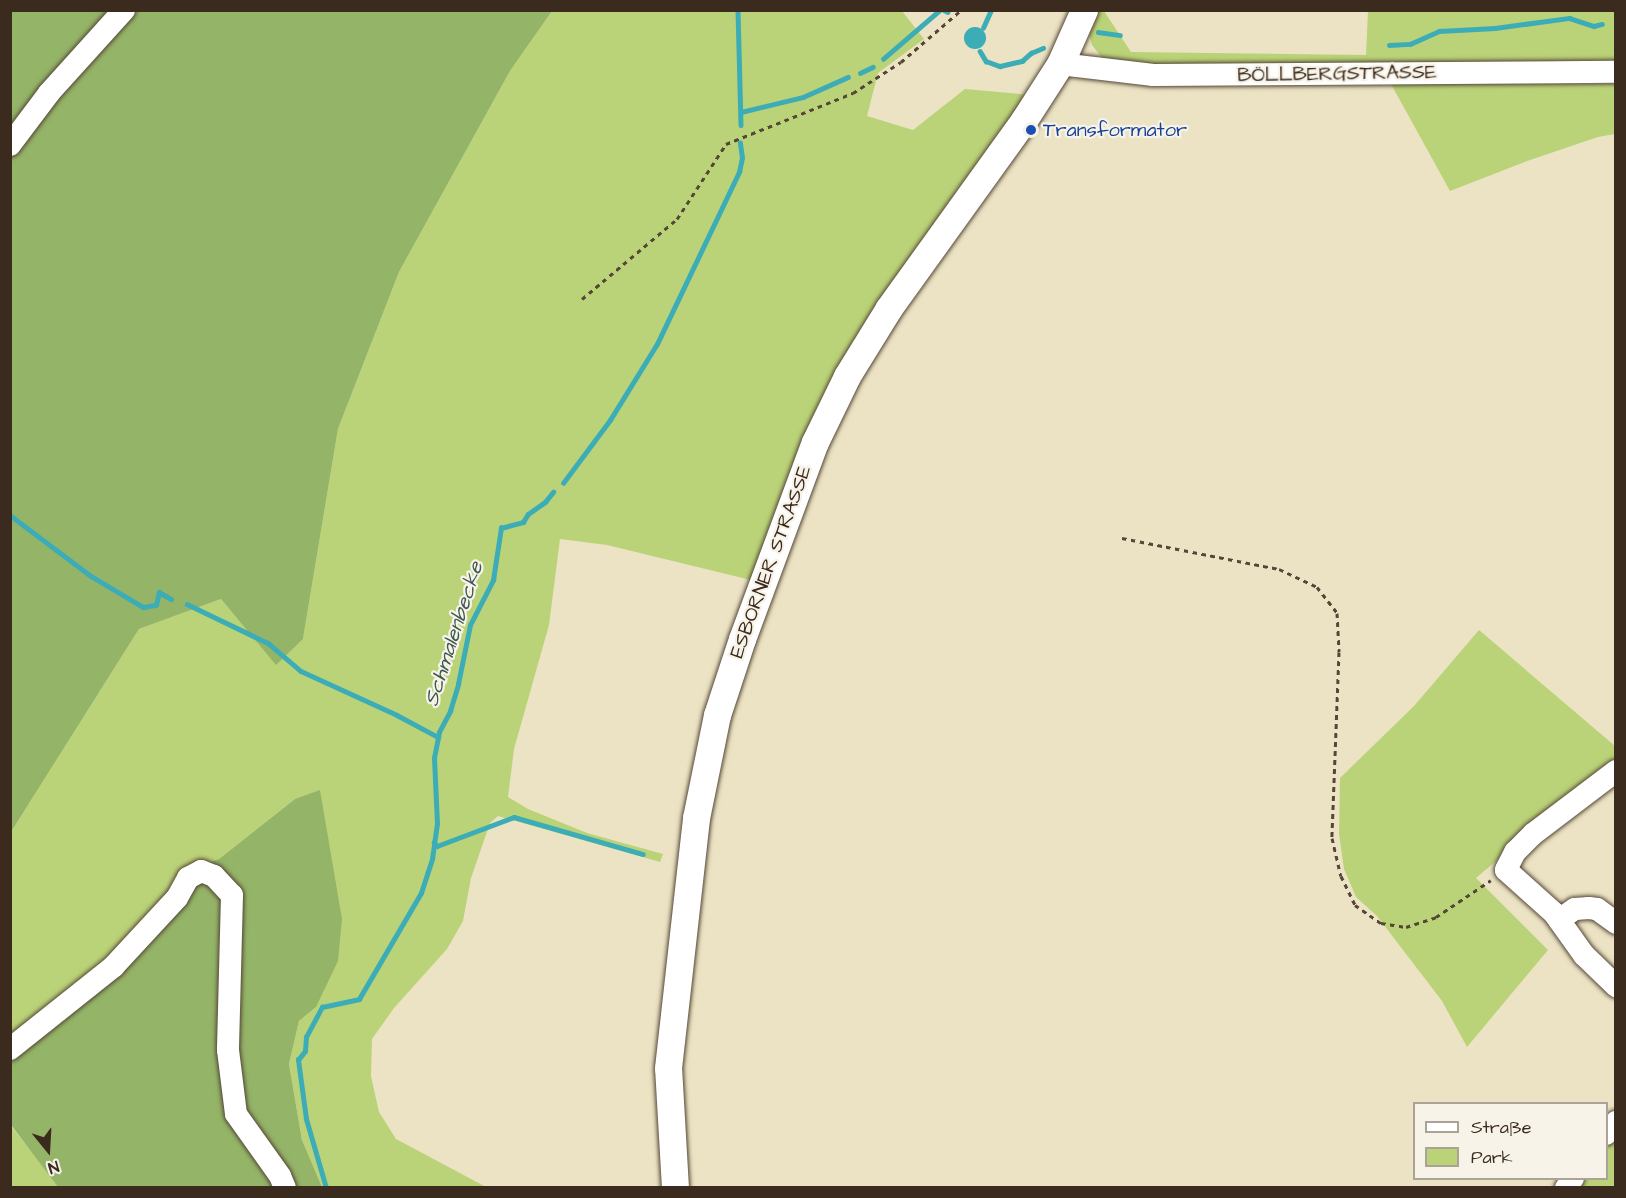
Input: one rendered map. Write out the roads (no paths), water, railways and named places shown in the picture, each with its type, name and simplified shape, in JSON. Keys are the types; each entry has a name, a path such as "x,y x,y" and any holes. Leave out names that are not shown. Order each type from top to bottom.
{"main road":[{"name":"ESBORNER STRASSE","path":"675,1188 668,1068 696,818 717,716 742,639 815,442 847,376 889,308 1024,120 1060,64 1084,10"}],"street":[{"path":"10,146 49,93 124,10"},
{"name":"BÖLLBERGSTRASSE","path":"1060,64 1153,75 1616,72"},
{"path":"1616,771 1533,834 1515,852 1506,870 1559,920 1584,955 1616,986"},
{"path":"10,1049 113,967 177,898 188,878 201,871 214,876 232,896 228,1050 236,1114 280,1176 285,1188"},
{"path":"1559,920 1575,909 1589,908 1597,909 1616,923"}],"water":[{"path":"975,27 983,30 986,38 983,46 975,49 967,46 964,38 967,30"}],"waterway":[{"name":"Schmalenbecke","path":"738,10 741,125"},
{"path":"883,59 940,10"},
{"path":"944,10 948,12"},
{"path":"983,28 991,10"},
{"path":"1389,45 1410,44 1439,31 1495,28 1569,18 1594,26 1602,24"},
{"path":"1098,32 1120,35"},
{"path":"980,51 986,61 1000,66 1022,61 1031,53 1043,48"},
{"path":"860,73 873,67"},
{"path":"741,112 803,97 848,77"},
{"name":"Schmalenbecke","path":"563,483 610,420 657,344 739,172 742,158 740,143"},
{"name":"Schmalenbecke","path":"326,1188 306,1119 298,1060 305,1051 306,1037 322,1007 359,999 421,893 432,859 437,824 434,758 439,732 450,711 458,684 470,625 493,580 501,528 523,522 528,514 545,502 553,492"},
{"path":"10,515 91,576 143,607 156,605 159,592 171,599"},
{"path":"187,604 268,643 301,671 397,715 438,737"},
{"path":"434,842 437,846 514,817 643,854"}],"place":[{"name":"Transformator","path":"1031,130"}]}
